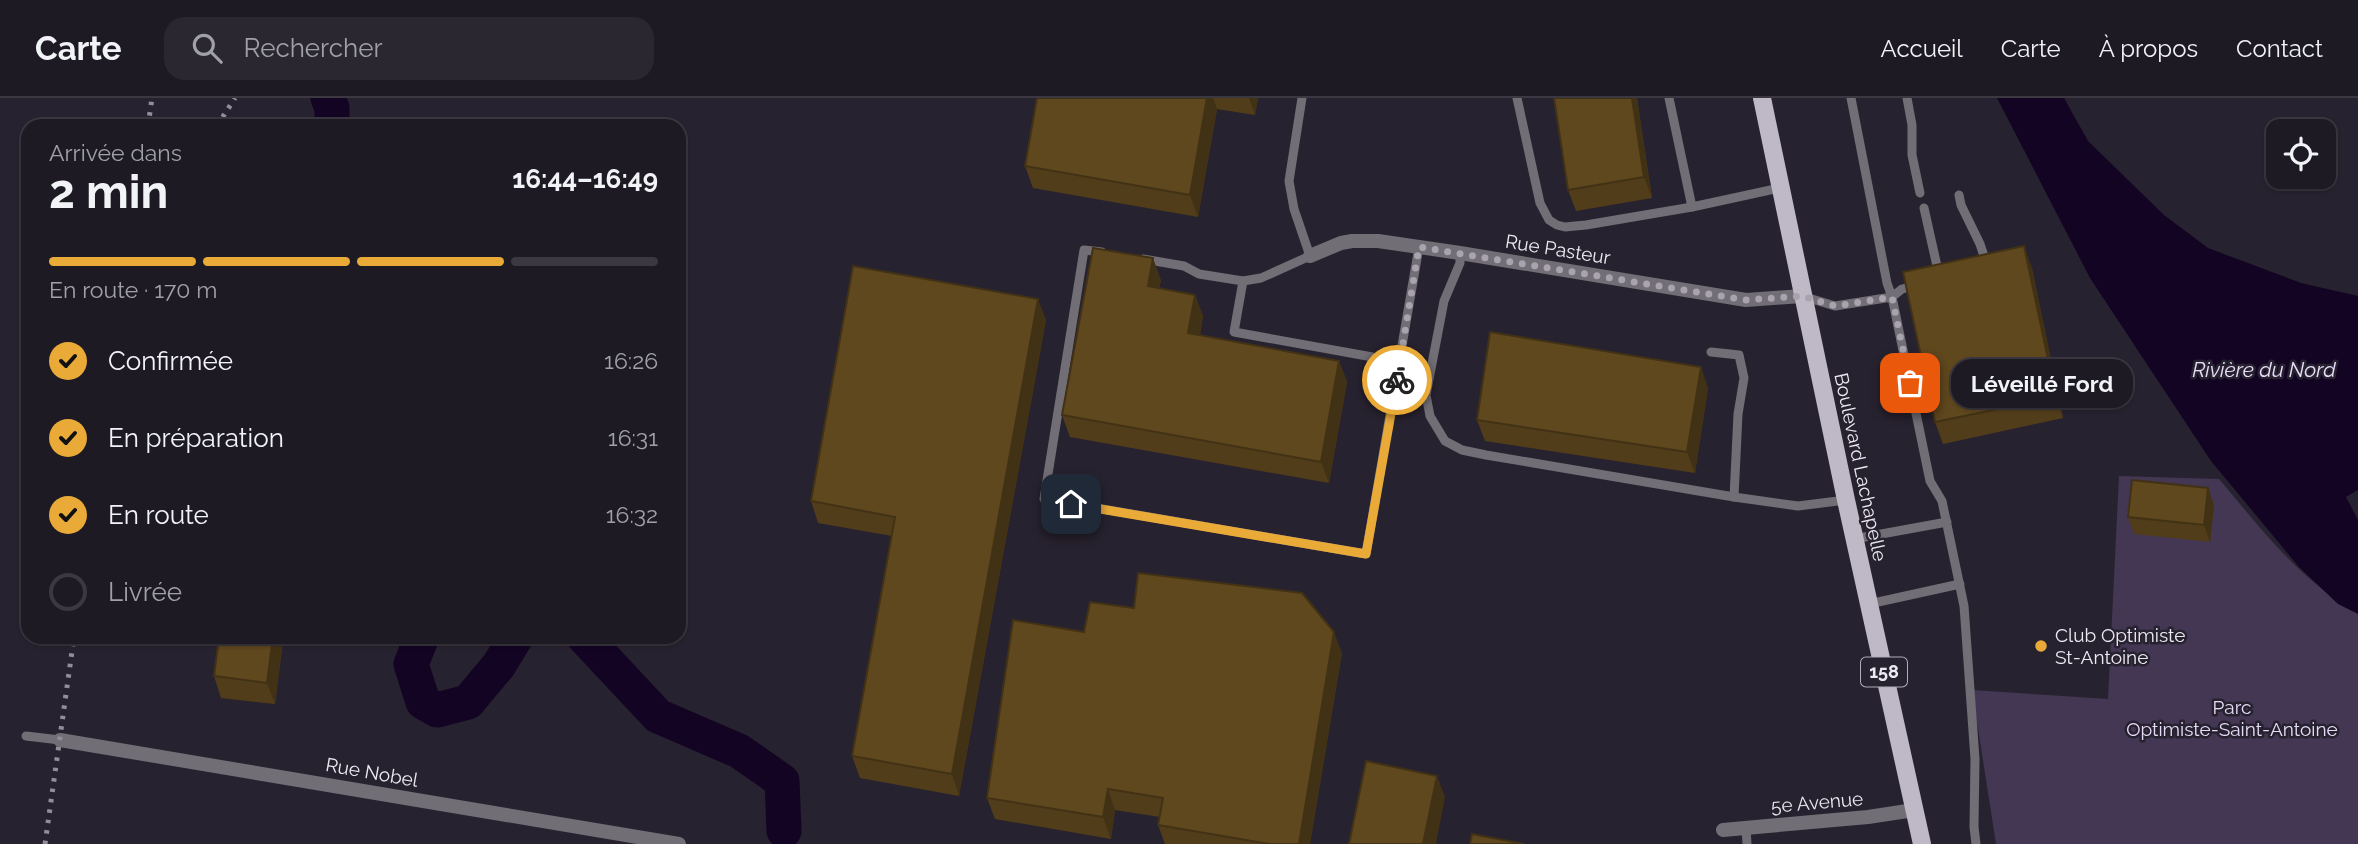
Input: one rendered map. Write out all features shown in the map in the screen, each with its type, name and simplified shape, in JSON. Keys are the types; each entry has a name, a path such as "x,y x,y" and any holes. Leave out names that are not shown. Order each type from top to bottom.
{"main road":[{"name":"Boulevard Lachapelle","path":"1762,98 1854,539 1922,844"}],"street":[{"name":"Rue Pasteur","path":"1310,256 1328,247 1352,241 1378,241 1746,300 1802,296"},
{"name":"Rue Nobel","path":"60,740 678,844"},
{"name":"5e Avenue","path":"1723,830 1868,817 1914,810"}],"lane":[{"path":"1134,257 1184,265 1199,274 1242,281 1261,278 1310,256 1294,209 1289,181 1302,98"},
{"path":"1517,98 1540,203 1549,220 1565,228 1692,207 1780,188"},
{"path":"1669,98 1692,207"},
{"path":"1851,98 1887,283 1930,481 1942,502 1964,606 1975,759 1976,844"},
{"path":"1907,98 1912,125 1912,155 1920,193"},
{"path":"1959,195 1988,270 1976,272"},
{"path":"1924,208 1940,280"},
{"path":"1109,254 1084,250 1045,499 1366,554 1419,247"},
{"path":"1460,253 1460,263 1444,301 1426,396 1430,416 1445,441 1454,447 1486,455 1798,506 1846,500"},
{"path":"1802,296 1835,306 1892,297 1902,289 1952,278"},
{"path":"1242,281 1234,332 1400,362"},
{"path":"1711,352 1739,355 1744,378 1738,414 1734,497"},
{"path":"1854,539 1947,522"},
{"path":"1869,604 1960,584"},
{"path":"26,736 60,740"},
{"path":"1746,828 1747,844"}],"green space":[{"name":"Parc Optimiste-Saint-Antoine","path":"2119,476 2219,479 2282,553 2337,600 2358,612 2358,844 1996,844 1972,690 2108,699"}],"water":[{"name":"Rivière du Nord","path":"1997,98 2064,98 2088,141 2164,215 2208,248 2301,283 2358,296 2358,490 2346,497 2358,520 2358,614 2338,604 2299,567 2211,461 2090,278"}],"building":[{"path":"1037,98 1207,98 1190,195 1025,166"},
{"path":"1554,98 1632,98 1644,177 1568,190"},
{"path":"2024,246 2056,397 1935,422 1903,272"},
{"path":"1093,248 1153,258 1148,286 1195,295 1188,333 1339,361 1321,462 1062,415"},
{"path":"853,266 1038,299 952,774 852,756 895,517 811,501"},
{"path":"1490,332 1701,367 1687,452 1477,420"},
{"path":"2132,480 2208,488 2204,525 2128,517"},
{"path":"1138,573 1302,593 1334,632 1299,844 1269,844 1158,825 1163,798 1108,789 1103,817 987,798 1013,620 1084,632 1090,602 1134,608"},
{"path":"218,644 272,644 267,683 214,676"},
{"path":"1366,761 1437,776 1423,844 1349,844"},
{"path":"1472,834 1524,844 1470,844"}],"waterway":[{"path":"328,98 332,119"},
{"path":"419,644 411,664 423,702 437,710 468,702 499,665 512,644"},
{"path":"591,644 658,716 739,751 782,781 784,831"}],"railway":[{"path":"149,119 152,98"},
{"path":"222,119 235,98"},
{"path":"45,844 73,644"}],"way so far":[{"path":"1397,380 1419,247 1746,300 1802,296 1835,306 1892,297 1910,383"}],"place":[{"name":"Léveillé Ford","path":"1910,383"},
{"name":"Club Optimiste St-Antoine","path":"2041,646"}],"route":[{"path":"1071,504 1366,554 1397,380"}]}
